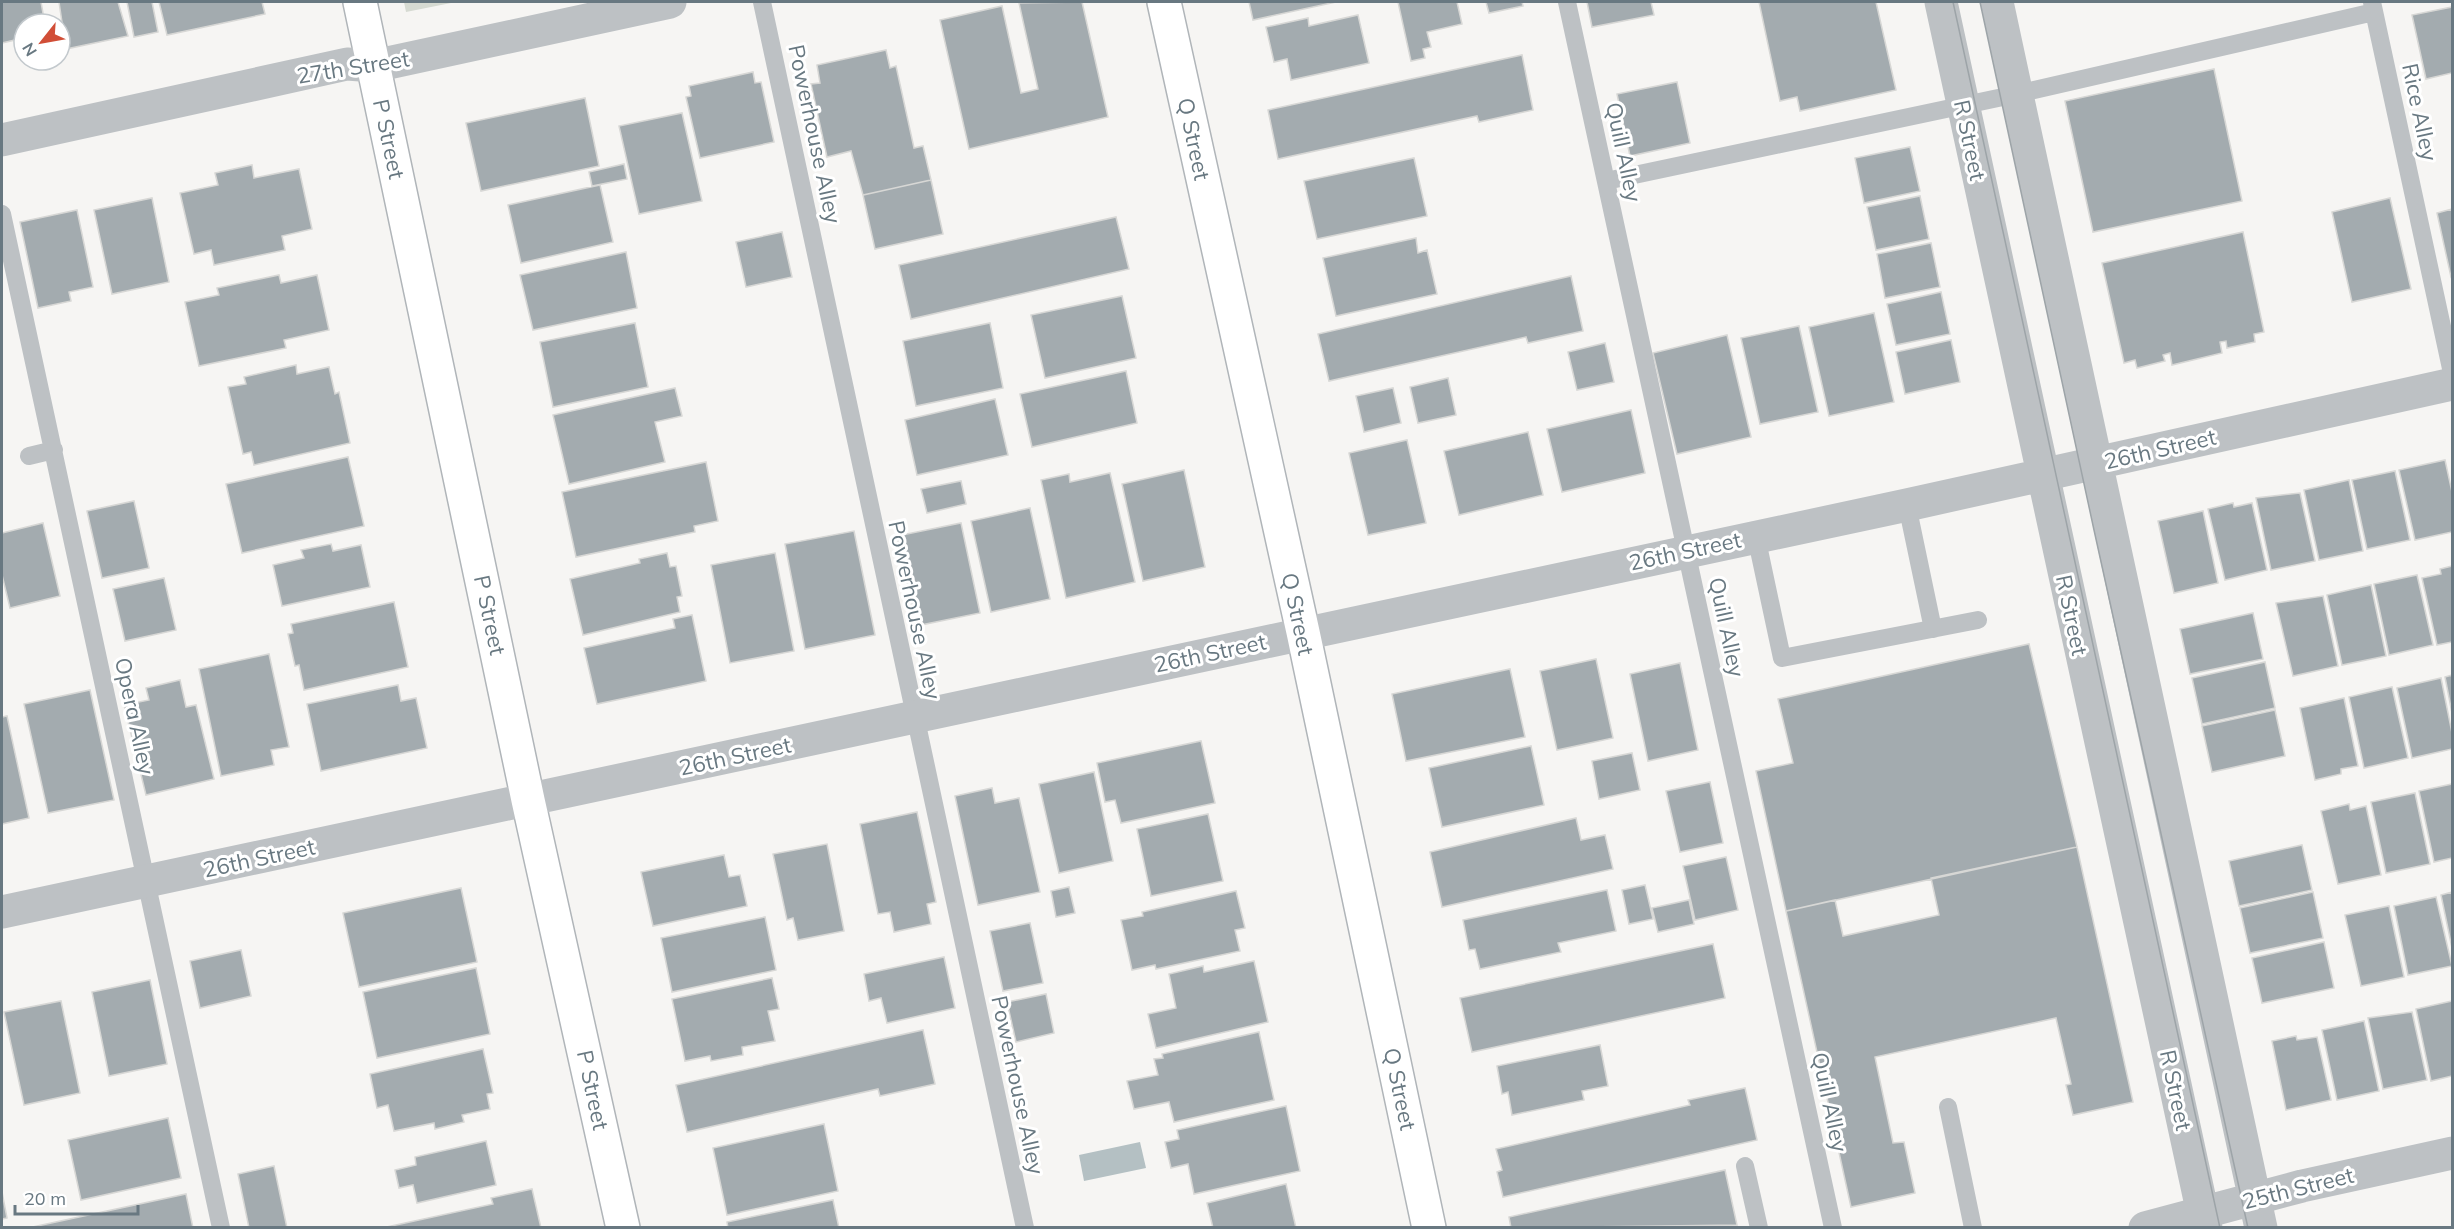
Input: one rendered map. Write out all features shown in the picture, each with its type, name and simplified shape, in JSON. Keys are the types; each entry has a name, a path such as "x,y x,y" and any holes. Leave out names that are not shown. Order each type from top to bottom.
{"main road":[{"name":"P Street","path":"360,2 528,800 623,1227"},
{"name":"Q Street","path":"1164,2 1303,632 1429,1227"}],"street":[{"name":"27th Street","path":"2,140 347,64 374,66 670,2"},
{"name":"R Street","path":"1941,2 1969,104 2041,475 2204,1220"},
{"path":"1997,2 2258,1213"},
{"name":"26th Street","path":"2,912 1303,632 1907,505 2452,384"},
{"name":"25th Street","path":"2145,1227 2258,1213 2452,1153"}],"lane":[{"name":"Powerhouse Alley","path":"762,2 1025,1227"},
{"name":"Quill Alley","path":"1567,2 1833,1227"},
{"path":"1605,181 2017,94 2373,7"},
{"name":"Rice Alley","path":"2373,7 2452,374"},
{"name":"Opera Alley","path":"2,214 221,1227"},
{"path":"29,456 54,450"},
{"path":"1907,505 1933,629"},
{"path":"1756,536 1782,658 1978,620"},
{"path":"1948,1107 1973,1227"},
{"path":"1745,1166 1759,1227"}],"shaded area":[{"path":"404,2 456,2 406,12"},
{"path":"1140,1142 1146,1168 1084,1181 1079,1155"}],"building":[{"path":"2,2 41,2 43,12 12,12 12,41 2,43"},
{"path":"59,2 118,2 128,36 72,48 72,12 60,12"},
{"path":"127,2 152,2 158,32 134,37"},
{"path":"159,2 262,2 265,14 167,35"},
{"path":"1082,2 1108,117 969,149 940,20 1002,6 1021,93 1038,89 1019,3"},
{"path":"1249,2 1336,2 1253,20"},
{"path":"1398,2 1457,2 1462,24 1427,32 1431,47 1423,49 1425,58 1411,61"},
{"path":"1486,2 1522,2 1523,6 1489,13"},
{"path":"1587,2 1651,2 1654,15 1592,27"},
{"path":"1759,2 1876,2 1896,90 1800,111 1797,97 1780,101"},
{"path":"2452,7 2452,73 2426,79 2412,15"},
{"path":"1358,15 1369,63 1291,80 1287,59 1274,62 1266,27 1308,18 1309,26"},
{"path":"886,50 890,68 896,66 914,148 923,146 931,180 863,195 851,151 827,157 811,84 820,83 817,65"},
{"path":"1522,55 1533,110 1479,122 1477,116 1278,159 1268,110"},
{"path":"2214,69 2242,201 2093,232 2065,101"},
{"path":"753,72 755,83 761,82 774,142 700,158 686,97 691,96 689,86"},
{"path":"1677,82 1690,143 1630,156 1617,94"},
{"path":"585,98 599,166 481,191 466,123"},
{"path":"682,113 702,201 639,214 619,126"},
{"path":"1910,147 1920,191 1864,203 1855,158"},
{"path":"1414,158 1427,216 1317,239 1304,181"},
{"path":"624,164 627,179 592,186 589,172"},
{"path":"252,165 254,178 299,169 312,229 282,236 285,250 214,265 211,250 194,254 180,193 218,185 215,173"},
{"path":"931,180 943,234 875,249 863,195"},
{"path":"600,185 613,242 521,263 508,205"},
{"path":"1920,196 1929,239 1876,250 1867,207"},
{"path":"152,198 169,282 112,294 94,210"},
{"path":"2390,198 2411,289 2352,302 2332,212"},
{"path":"2452,209 2452,276 2451,277 2437,213"},
{"path":"77,210 93,287 69,292 71,301 38,308 20,222"},
{"path":"1116,217 1129,269 911,319 899,265"},
{"path":"782,232 792,277 746,287 736,242"},
{"path":"2243,232 2264,332 2254,334 2255,342 2227,348 2226,341 2220,342 2222,353 2172,365 2170,353 2163,355 2165,361 2137,368 2135,360 2124,363 2102,263"},
{"path":"1416,238 1418,253 1427,250 1437,294 1336,316 1323,258"},
{"path":"1931,243 1940,287 1885,298 1877,254"},
{"path":"626,252 637,308 533,330 520,275"},
{"path":"279,275 281,283 317,275 329,330 284,340 286,348 199,366 185,302 219,295 217,288"},
{"path":"1571,276 1583,331 1528,343 1526,337 1329,381 1318,334"},
{"path":"1941,292 1950,334 1896,345 1887,304"},
{"path":"1122,296 1136,358 1045,378 1031,315"},
{"path":"1874,313 1894,402 1829,416 1809,327"},
{"path":"635,323 648,387 553,407 540,342"},
{"path":"990,323 1003,388 916,406 903,341"},
{"path":"1799,326 1818,412 1760,424 1741,338"},
{"path":"1727,335 1751,437 1677,454 1653,353"},
{"path":"1951,340 1960,382 1905,394 1896,352"},
{"path":"1605,343 1614,382 1577,390 1568,352"},
{"path":"296,365 297,374 329,367 335,394 339,392 350,443 254,465 251,452 243,454 228,387 246,384 244,377"},
{"path":"1126,371 1137,423 1032,447 1020,394"},
{"path":"1448,378 1456,415 1418,423 1410,387"},
{"path":"675,388 682,416 655,422 665,462 569,484 553,415"},
{"path":"1393,388 1401,423 1364,432 1356,396"},
{"path":"995,399 1008,455 917,475 905,420"},
{"path":"1631,410 1645,473 1562,492 1547,429"},
{"path":"1528,432 1543,495 1459,515 1444,451"},
{"path":"1407,440 1426,523 1368,535 1349,453"},
{"path":"348,457 364,526 242,553 226,484"},
{"path":"2445,460 2452,492 2452,532 2415,540 2399,470"},
{"path":"706,462 718,521 694,526 695,532 576,557 562,492"},
{"path":"1184,470 1205,567 1143,581 1122,484"},
{"path":"2395,471 2410,540 2367,549 2352,480"},
{"path":"1110,473 1135,582 1066,598 1041,480 1069,474 1070,482"},
{"path":"2349,480 2363,551 2319,560 2304,490"},
{"path":"961,481 966,504 927,513 921,489"},
{"path":"2300,493 2315,561 2271,570 2256,498"},
{"path":"134,501 149,568 102,578 87,511"},
{"path":"2233,503 2234,507 2252,503 2267,570 2225,580 2208,509"},
{"path":"1030,508 1050,599 991,612 971,521"},
{"path":"2203,511 2218,583 2174,593 2158,521"},
{"path":"43,523 60,596 10,608 2,575 2,533"},
{"path":"961,523 980,613 916,626 897,536"},
{"path":"854,531 875,635 805,649 785,544"},
{"path":"331,544 333,551 361,545 370,587 282,606 273,565 304,558 301,550"},
{"path":"667,553 670,567 676,566 682,596 677,597 680,612 583,635 570,579 640,563 639,559"},
{"path":"775,553 794,651 730,663 711,565"},
{"path":"2452,566 2452,642 2437,645 2422,578 2441,574 2440,569"},
{"path":"2417,575 2433,645 2389,655 2374,584"},
{"path":"164,578 176,630 125,641 113,589"},
{"path":"2371,585 2386,656 2342,665 2327,595"},
{"path":"2323,596 2338,666 2293,676 2276,603"},
{"path":"394,602 408,667 304,690 299,665 295,666 288,634 293,633 291,624"},
{"path":"2253,613 2263,659 2190,674 2180,629"},
{"path":"692,615 706,681 597,704 584,648 675,628 673,619"},
{"path":"2029,644 2077,847 1786,911 1756,771 1793,763 1778,699"},
{"path":"269,654 289,747 271,750 274,765 221,776 199,669"},
{"path":"1596,659 1613,738 1557,750 1540,671"},
{"path":"2265,662 2275,708 2202,724 2192,678"},
{"path":"1680,663 1698,750 1648,761 1630,674"},
{"path":"1510,669 1525,737 1406,761 1392,694"},
{"path":"2452,675 2452,713 2445,677"},
{"path":"2441,678 2452,733 2452,749 2412,758 2397,688"},
{"path":"180,680 186,707 196,705 214,779 146,795 124,705 149,700 146,688"},
{"path":"398,685 401,701 416,698 427,748 321,771 307,704"},
{"path":"2392,687 2408,758 2364,768 2349,697"},
{"path":"90,690 114,800 48,813 24,704"},
{"path":"2344,698 2358,766 2341,769 2341,774 2315,780 2300,708"},
{"path":"2275,710 2285,756 2212,772 2202,726"},
{"path":"7,716 29,818 2,824 2,717"},
{"path":"1201,741 1215,803 1121,823 1115,800 1105,802 1097,763"},
{"path":"1531,746 1544,805 1442,827 1429,768"},
{"path":"1632,753 1640,790 1599,799 1592,761"},
{"path":"1094,772 1113,861 1059,873 1039,784"},
{"path":"1710,782 1723,843 1680,852 1666,791"},
{"path":"2452,784 2452,858 2434,862 2419,791"},
{"path":"992,788 995,803 1019,798 1040,892 978,905 955,796"},
{"path":"2415,793 2430,864 2386,873 2371,802"},
{"path":"2349,804 2350,810 2366,806 2381,875 2338,884 2321,811"},
{"path":"917,812 936,902 927,904 931,924 894,932 890,912 878,914 860,824"},
{"path":"1208,814 1223,881 1151,896 1137,829"},
{"path":"1576,818 1581,840 1605,835 1613,869 1442,907 1430,852"},
{"path":"827,844 844,931 798,940 793,918 787,920 773,854"},
{"path":"2302,845 2312,890 2239,906 2229,861"},
{"path":"2077,847 2133,1102 2073,1115 2066,1085 2071,1084 2056,1018 1875,1057 1893,1143 1904,1142 1915,1193 1851,1207 1786,911 1835,900 1843,936 1939,915 1931,878"},
{"path":"724,855 729,877 740,875 747,906 653,926 641,872"},
{"path":"1726,857 1738,910 1695,920 1683,866"},
{"path":"1645,885 1653,919 1629,924 1622,890"},
{"path":"1069,887 1075,913 1056,917 1051,891"},
{"path":"461,888 477,962 359,987 343,913"},
{"path":"1607,890 1616,931 1558,943 1561,952 1480,969 1475,949 1469,950 1463,920"},
{"path":"1236,891 1245,928 1235,930 1240,951 1156,969 1155,965 1132,970 1121,920 1143,916 1142,912"},
{"path":"2313,892 2323,938 2250,953 2240,908"},
{"path":"2452,892 2452,948 2441,895"},
{"path":"2436,897 2452,966 2408,975 2394,906"},
{"path":"1689,900 1694,924 1658,932 1652,908"},
{"path":"2389,906 2404,977 2361,986 2345,915"},
{"path":"765,917 776,970 672,992 661,938"},
{"path":"1030,923 1043,983 1003,991 990,931"},
{"path":"2324,942 2334,988 2262,1003 2252,958"},
{"path":"1713,944 1725,998 1472,1052 1460,998"},
{"path":"241,950 251,996 200,1008 190,961"},
{"path":"944,957 955,1008 887,1023 881,998 869,1001 864,974"},
{"path":"1254,961 1268,1022 1156,1048 1148,1014 1176,1008 1169,974 1203,966 1204,972"},
{"path":"476,968 490,1034 377,1058 363,992"},
{"path":"772,978 779,1009 768,1011 775,1041 742,1047 743,1055 711,1061 710,1056 685,1061 672,999"},
{"path":"150,980 167,1064 109,1076 92,992"},
{"path":"1046,994 1054,1033 1016,1042 1007,1002"},
{"path":"61,1001 80,1093 24,1105 4,1012"},
{"path":"2452,1001 2452,1076 2431,1081 2416,1009"},
{"path":"2412,1012 2427,1080 2383,1089 2368,1018"},
{"path":"2364,1021 2379,1091 2337,1100 2322,1030"},
{"path":"923,1030 935,1084 880,1096 878,1089 687,1132 676,1085"},
{"path":"1259,1032 1274,1100 1174,1122 1169,1102 1134,1109 1127,1081 1158,1075 1154,1059 1163,1058 1162,1054"},
{"path":"2296,1036 2297,1040 2317,1037 2331,1100 2286,1110 2272,1041"},
{"path":"1600,1045 1608,1086 1582,1091 1584,1100 1512,1115 1508,1092 1502,1094 1497,1066"},
{"path":"483,1049 493,1093 487,1094 490,1109 462,1115 464,1122 435,1129 434,1123 394,1131 388,1105 377,1108 370,1074"},
{"path":"1745,1088 1757,1140 1503,1197 1497,1172 1502,1170 1496,1149 1690,1105 1688,1100"},
{"path":"1286,1106 1300,1171 1194,1194 1188,1164 1171,1168 1165,1142 1179,1139 1177,1130"},
{"path":"168,1118 181,1178 81,1200 68,1140"},
{"path":"824,1124 838,1191 727,1215 713,1148"},
{"path":"486,1141 496,1185 417,1203 413,1185 399,1188 395,1170 416,1165 415,1157"},
{"path":"274,1166 287,1228 249,1228 238,1174"},
{"path":"1725,1170 1737,1225 1511,1228 1509,1217"},
{"path":"1286,1184 1296,1228 1213,1228 1207,1203"},
{"path":"532,1189 541,1228 382,1228 493,1204 491,1198"},
{"path":"2,1192 7,1218 2,1219"},
{"path":"186,1194 193,1228 28,1228"},
{"path":"833,1200 839,1228 728,1228 727,1222"}],"tram line":[{"path":"1953,2 2220,1228"},
{"path":"1980,2 2248,1228"}]}
